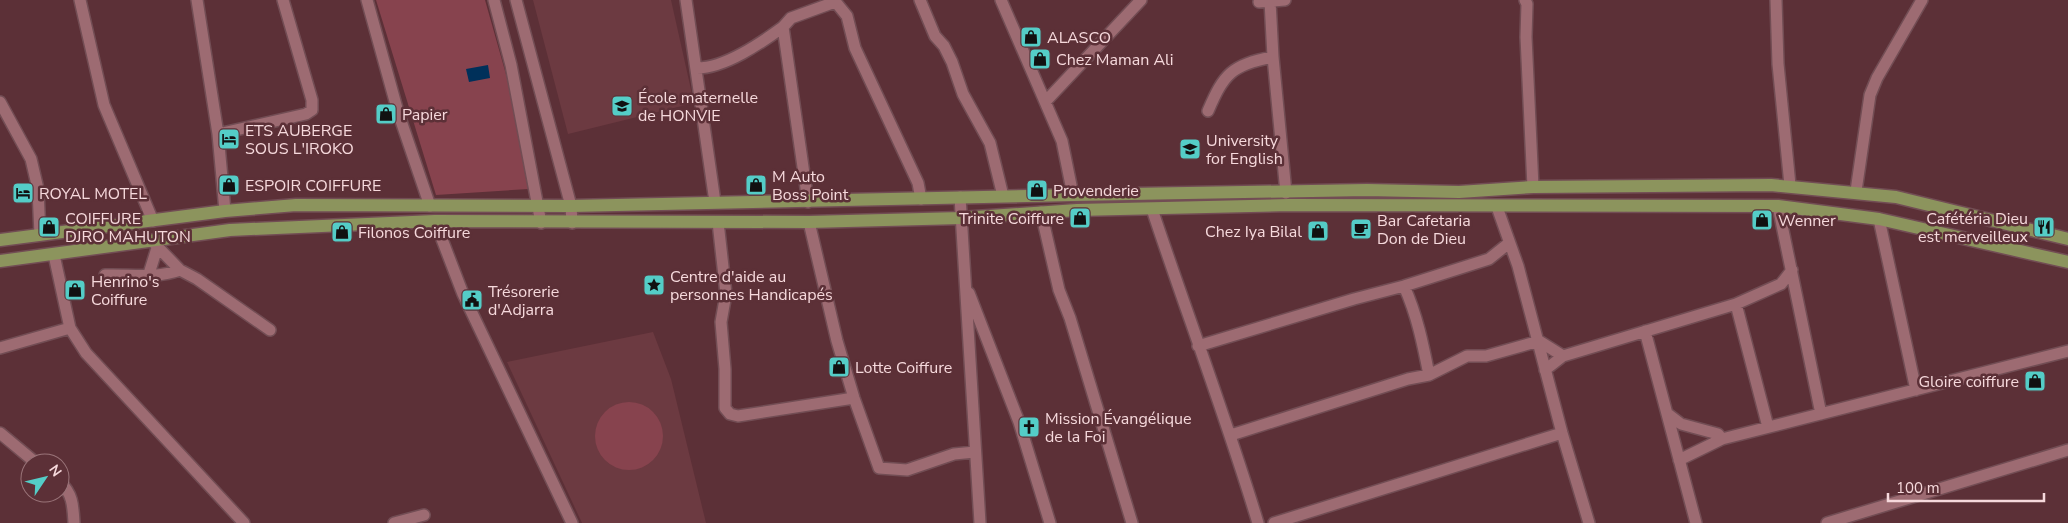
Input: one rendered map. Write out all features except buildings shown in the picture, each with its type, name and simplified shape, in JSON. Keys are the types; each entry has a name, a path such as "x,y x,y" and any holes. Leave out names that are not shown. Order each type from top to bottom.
{"main road":[{"path":"0,240 225,210 296,205 571,206 715,202 808,202 1073,194 1286,193 1367,190 1459,192 1533,187 1790,185 1896,197 2068,239"},
{"path":"0,261 155,245 230,230 435,222 810,222 961,218 1041,212 1289,205 1497,207 1778,206 1879,219 2068,262"}],"street":[{"path":"80,0 104,105 153,221"},
{"path":"197,0 218,134 225,210"},
{"path":"218,134 306,114 312,110 312,100 283,0"},
{"path":"367,0 398,112 430,206"},
{"path":"494,0 511,65 541,223"},
{"path":"516,0 571,206 572,223"},
{"path":"686,0 715,202"},
{"path":"920,0 935,36 944,46 952,62 963,94 990,143 1003,196"},
{"path":"1001,0 1062,141 1073,194"},
{"path":"1046,101 1141,0"},
{"path":"1285,0 1264,1 1273,57 1286,193"},
{"path":"1524,0 1527,4 1526,37 1533,187"},
{"path":"1776,0 1778,64 1790,185"},
{"path":"1856,191 1870,95 1877,78 1922,0"},
{"path":"697,68 707,68 740,54 783,27 791,18 834,1 847,16 855,48 918,182 921,198"},
{"path":"783,27 808,202"},
{"path":"1208,112 1227,74 1256,60 1273,57"},
{"path":"511,65 532,58"},
{"path":"0,102 32,159 38,189 40,236"},
{"path":"960,198 980,523"},
{"path":"1778,206 1821,414"},
{"path":"1497,207 1518,266 1562,433 1589,523"},
{"path":"1152,209 1198,346 1231,435 1258,523"},
{"path":"1041,212 1059,290 1070,318 1132,523"},
{"path":"1879,219 1916,390"},
{"path":"435,222 463,294 572,523"},
{"path":"718,222 726,294 721,322 725,369 725,408 730,414 738,416 854,398"},
{"path":"810,222 837,341 877,465 882,469 907,470 954,454 975,452"},
{"path":"1198,346 1354,299 1404,286 1496,255 1509,243"},
{"path":"155,245 180,270 197,279 270,330"},
{"path":"148,277 155,245"},
{"path":"54,255 70,328 86,353 244,523"},
{"path":"1496,255 1518,266"},
{"path":"105,275 129,274 148,277 166,275 180,270"},
{"path":"1545,370 1563,356 1736,304 1781,284 1792,270"},
{"path":"965,282 1019,422 1050,523"},
{"path":"1404,286 1415,310 1422,333 1429,375"},
{"path":"1736,304 1768,427"},
{"path":"0,348 70,328"},
{"path":"1645,331 1696,523"},
{"path":"1231,435 1408,379 1429,375 1467,356 1486,356 1539,341 1563,356"},
{"path":"1679,460 1722,439 2068,351"},
{"path":"1668,414 1681,424 1718,434 1722,439"},
{"path":"1674,438 1689,427"},
{"path":"0,433 24,453"},
{"path":"1274,523 1562,433"},
{"path":"1827,523 2068,450"},
{"path":"70,495 74,523"},
{"path":"394,523 424,515"}],"shaded area":[{"path":"376,0 485,0 507,78 528,189 436,195"},
{"path":"533,0 671,0 694,103 568,134"},
{"path":"653,332 671,379 706,523 582,523 507,362"},
{"path":"622,402 636,402 648,407 658,417 663,429 663,443 658,455 648,465 636,470 622,470 610,465 600,455 595,443 595,429 600,417 610,407"}],"water":[{"path":"488,65 490,78 469,82 466,69"}],"place":[{"name":"ALASCO","path":"1031,37"},
{"name":"Chez Maman Ali","path":"1040,59"},
{"name":"École maternelle de HONVIE","path":"622,106"},
{"name":"Papier","path":"386,114"},
{"name":"ETS AUBERGE SOUS L'IROKO","path":"229,139"},
{"name":"University for English","path":"1190,149"},
{"name":"ESPOIR COIFFURE","path":"229,185"},
{"name":"M Auto Boss Point","path":"756,185"},
{"name":"Provenderie","path":"1037,190"},
{"name":"ROYAL MOTEL","path":"23,193"},
{"name":"Trinite Coiffure","path":"1080,218"},
{"name":"Wenner","path":"1762,220"},
{"name":"COIFFURE DJRO MAHUTON","path":"49,227"},
{"name":"Cafétéria Dieu est merveilleux","path":"2044,227"},
{"name":"Bar Cafetaria Don de Dieu","path":"1361,229"},
{"name":"Chez Iya Bilal","path":"1318,231"},
{"name":"Filonos Coiffure","path":"342,232"},
{"name":"Centre d'aide au personnes Handicapés","path":"654,285"},
{"name":"Henrino's Coiffure","path":"75,290"},
{"name":"Trésorerie d'Adjarra","path":"472,300"},
{"name":"Lotte Coiffure","path":"839,367"},
{"name":"Gloire coiffure","path":"2035,381"},
{"name":"Mission Évangélique de la Foi","path":"1029,427"}]}
